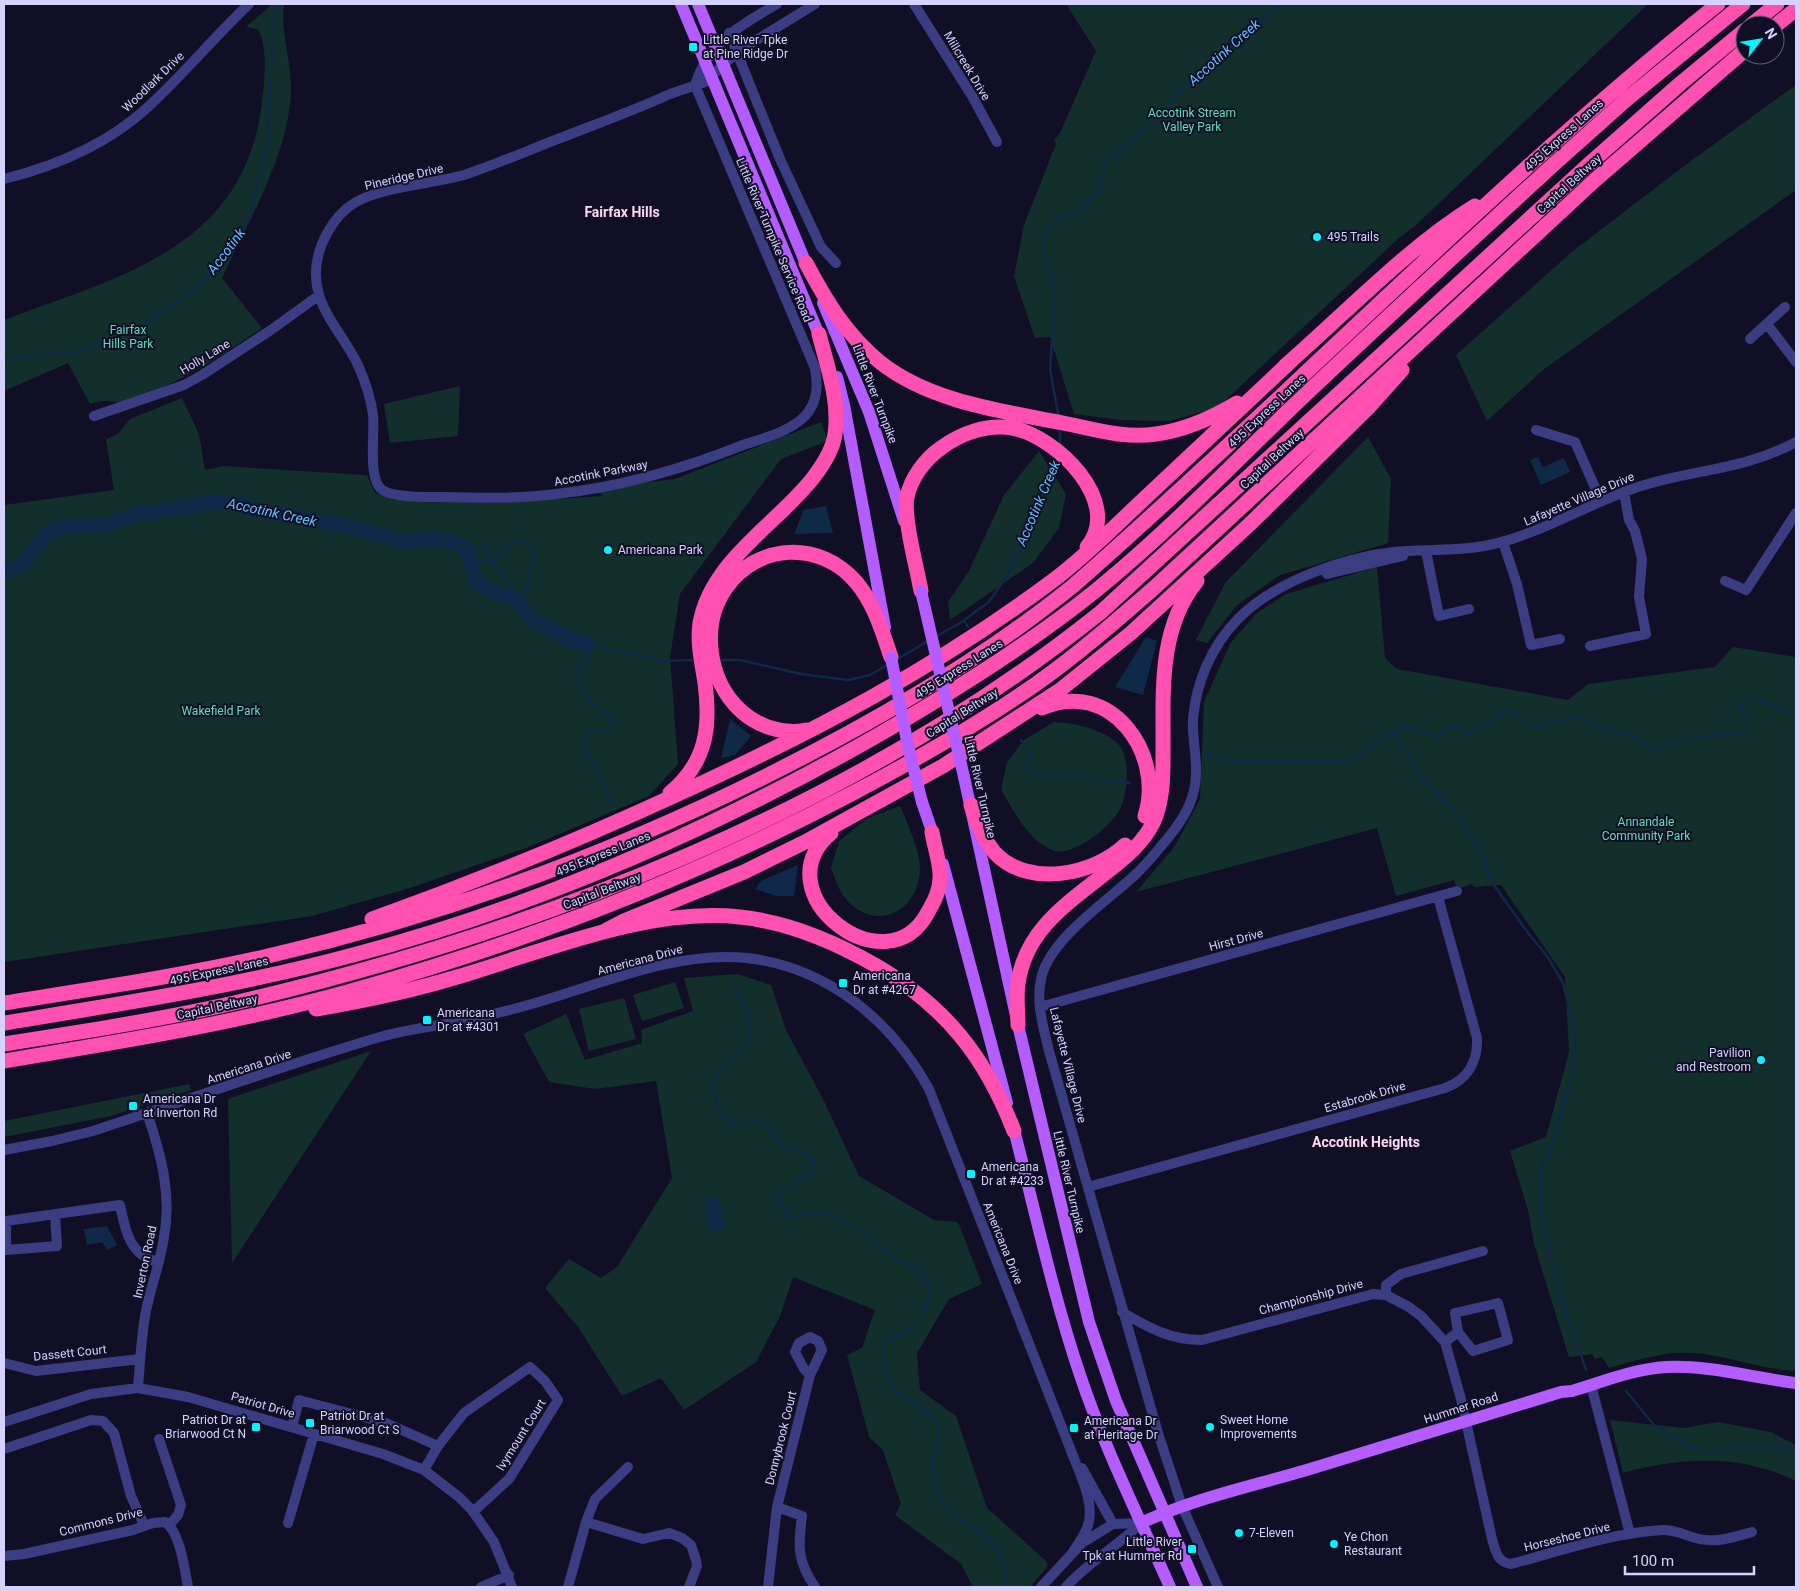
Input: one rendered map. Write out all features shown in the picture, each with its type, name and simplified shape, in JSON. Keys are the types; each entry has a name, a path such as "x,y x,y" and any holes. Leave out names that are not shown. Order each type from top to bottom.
{"highway":[{"path":"4,1003 168,977 270,956 427,912 522,881 611,847 751,784 840,739 920,693 1007,636 1073,586 1507,186 1643,65 1718,4"},
{"name":"495 Express Lanes","path":"4,1023 144,1001 266,976 394,944 506,908 592,875 700,828 813,771 929,706 1030,641 1128,564 1554,164 1627,99 1742,4"},
{"path":"1763,15 1777,4"},
{"path":"1785,18 1796,9"},
{"path":"4,1044 224,1005 376,966 447,944 584,896 659,866 748,827 892,754 1015,678 1101,612 1581,172 1681,83 1735,38"},
{"name":"Capital Beltway","path":"4,1061 184,1030 350,991 472,954 649,890 757,842 927,753 1035,685 1100,634 1161,582 1588,187 1735,59"},
{"path":"921,591 906,499 918,473 932,455 951,440 980,429 1012,421 1140,436 1187,428 1218,414 1244,399 1292,360 1456,218 1507,186"},
{"path":"806,264 824,298 844,327 881,363 904,378 1012,421 1051,444 1068,460 1083,480 1096,509 1098,522 1096,533 1082,553 1056,578"},
{"path":"606,827 660,800 682,783 704,744 706,731 705,686 700,648 707,623 710,594 722,574 797,497 820,468 835,436 836,407 819,334"},
{"path":"604,932 624,921 744,872 858,813 943,766 1060,690 1109,651 1236,536 1368,408 1401,373 1416,346"},
{"path":"270,956 450,891 606,827 742,765 886,691 966,642 1056,578 1098,543 1292,360"},
{"path":"1018,1025 1020,970 1032,940 1054,915 1127,856 1138,845 1154,822 1161,794 1163,773 1164,667 1169,639 1180,609 1190,590 1236,536"},
{"path":"833,719 804,730 770,728 744,713 725,694 712,656 707,623 734,579 756,563 776,554 790,552 820,555 838,565 856,582 867,597 880,617 891,656"},
{"path":"971,805 977,823 995,853 1010,864 1042,873 1062,874 1100,863 1118,852 1134,836 1144,818 1149,802 1150,781 1147,763 1141,746 1131,730 1120,720 1087,703 1068,701 1049,705 1007,725"},
{"path":"858,813 837,828 815,848 810,861 810,875 814,893 821,909 834,924 849,934 866,940 882,942 898,939 910,933 925,919 937,895 940,873 932,832"},
{"path":"184,1030 340,1005 405,991 456,978 604,932 665,919 716,915 738,916 763,920 810,933 854,954 915,991 953,1026 982,1064 1006,1110 1014,1131"}],"main road":[{"path":"681,4 704,63 838,379 880,617"},
{"name":"Little River Turnpike","path":"698,4 872,420 905,525 921,591 971,805 1018,1025 1088,1322 1116,1401 1197,1587"},
{"path":"891,656 908,746 922,802 944,868 1070,1345 1091,1406 1169,1587"},
{"name":"Hummer Road","path":"1141,1523 1182,1506 1561,1392 1645,1370 1686,1367 1708,1368 1796,1383"}],"street":[{"name":"Woodlark Drive","path":"4,179 51,165 75,155 119,130 148,107 250,4"},
{"path":"695,85 704,63 728,33 777,4"},
{"path":"711,79 723,64 737,52 815,4"},
{"name":"Millcreek Drive","path":"914,4 972,96 997,142"},
{"path":"728,33 780,159 821,247 836,263"},
{"name":"Pineridge Drive","path":"380,488 375,474 373,415 365,380 318,296 316,272 320,249 339,216 358,200 380,193 470,173 711,79"},
{"name":"Little River Turnpike Service Road","path":"695,85 815,368 817,390 811,407"},
{"name":"Holly Lane","path":"94,416 184,385 271,330 318,296"},
{"path":"1750,339 1785,307"},
{"path":"1767,324 1796,362"},
{"name":"Accotink Parkway","path":"380,488 390,494 411,496 500,498 556,494 607,486 697,464 784,430 804,416 811,407"},
{"path":"1536,430 1575,442 1601,501"},
{"name":"Lafayette Village Drive","path":"1182,1506 1122,1312 1049,1051 1040,1007 1042,975 1054,949 1146,865 1186,814 1196,783 1193,739 1195,700 1206,665 1218,644 1236,621 1257,602 1282,587 1347,562 1386,553 1472,548 1503,542 1534,531 1624,492 1668,480 1742,465 1796,442"},
{"path":"1590,646 1646,634 1639,597 1642,559 1635,531 1629,520 1624,492"},
{"path":"1725,581 1746,590 1796,513"},
{"path":"1503,542 1517,584 1531,645 1560,639"},
{"path":"1426,550 1439,616 1469,608"},
{"name":"Hirst Drive","path":"1040,1007 1457,891"},
{"name":"Estabrook Drive","path":"1088,1187 1444,1088 1460,1080 1472,1066 1476,1056 1477,1038 1438,897"},
{"name":"Americana Drive","path":"4,1150 52,1141 147,1114 380,1037 478,1018 684,959 726,956 748,958 793,969 834,987 858,1003 892,1035 917,1068 947,1132 962,1175 1070,1448 1089,1504 1090,1516 1087,1529 1070,1556"},
{"name":"Inverton Road","path":"138,1388 145,1316 159,1262 166,1221 165,1181 158,1147 147,1114"},
{"path":"55,1215 58,1246 6,1250 6,1221 120,1205 126,1233 134,1249 144,1258 159,1262"},
{"path":"1465,1421 1445,1342 1421,1316 1386,1295 1386,1285 1401,1274 1483,1252"},
{"name":"Championship Drive","path":"1122,1312 1163,1335 1202,1340 1355,1298 1373,1294 1386,1295"},
{"path":"1498,1303 1508,1340 1473,1351 1458,1332 1455,1313 1498,1303"},
{"path":"1445,1342 1458,1332"},
{"name":"Dassett Court","path":"4,1364 36,1370 140,1360"},
{"name":"Ivymount Court","path":"424,1470 438,1446 464,1413 530,1367 545,1382 558,1400 509,1479 473,1512"},
{"name":"Donnybrook Court","path":"768,1587 776,1507 810,1375"},
{"name":"Horseshoe Drive","path":"1465,1421 1492,1540 1501,1560 1511,1564 1630,1534 1591,1385"},
{"name":"Patriot Drive","path":"4,1422 91,1394 138,1388 188,1397 383,1454 424,1470 459,1497 473,1512 494,1542 509,1575 512,1587"},
{"path":"292,1427 299,1400 386,1423 438,1446"},
{"path":"4,1449 83,1422 91,1420 103,1421 114,1433 131,1496 144,1525"},
{"path":"288,1523 314,1434"},
{"path":"159,1440 181,1505 178,1515 169,1525 179,1547 188,1587"},
{"name":"Americana Drive","path":"1070,1448 1113,1524"},
{"path":"568,1587 586,1522 595,1499 628,1467"},
{"path":"1182,1506 1218,1587"},
{"path":"776,1507 802,1516 798,1545 803,1570 815,1587"},
{"name":"Commons Drive","path":"4,1556 24,1554 144,1525 161,1522 169,1525"},
{"path":"586,1522 643,1539 669,1533 682,1538 691,1545 697,1566 689,1587"},
{"path":"1041,1587 1082,1543 1113,1524 1141,1523"},
{"path":"1066,1587 1097,1557 1123,1541 1141,1523"},
{"path":"1630,1534 1663,1530 1710,1540 1729,1539 1752,1532"},
{"path":"481,1587 509,1575"}],"green space":[{"name":"Fairfax Hills Park","path":"272,4 284,4 284,27 291,84 288,119 282,143 265,189 222,278 262,328 183,378 131,400 120,402 102,401 90,404 68,363 4,391 4,320 91,288 132,270 170,250 203,224 230,192 251,152 264,86 265,64 261,36 257,29 246,27"},
{"name":"Accotink Stream Valley Park","path":"1066,4 1648,4 1415,226 1399,238 1217,408 1169,421 1121,420 1074,414 1050,337 1035,338 1014,276 1024,225 1056,144 1054,140 1060,133 1096,51"},
{"path":"1796,85 1796,190 1543,370 1487,421 1456,355 1573,251 1684,166"},
{"path":"460,386 458,436 390,443 384,404"},
{"name":"Wakefield Park","path":"182,398 199,434 205,470 223,466 367,475 375,493 392,499 493,503 603,496 594,489 675,479 821,422 828,441 781,459 680,594 670,657 678,764 649,796 526,848 410,888 312,916 4,962 4,505 114,490 106,439 118,434 130,419"},
{"path":"1368,437 1391,479 1388,543 1280,575 1237,605 1207,643 1196,640 1225,583"},
{"path":"1039,451 1066,494 1059,528 1033,563 950,620 948,602 969,571 1004,495"},
{"name":"Annandale Community Park","path":"1377,567 1385,658 1397,669 1568,700 1588,684 1715,667 1733,647 1796,657 1796,1371 1770,1368 1706,1354 1693,1353 1672,1353 1640,1359 1609,1368 1602,1357 1595,1359 1592,1354 1569,1357 1534,1244 1528,1210 1510,1151 1546,1137 1569,1052 1565,977 1501,885 1474,887 1472,884 1457,889 1454,880 1396,896 1377,828 1136,892 1175,846 1200,799 1204,702 1231,642 1257,613 1286,594"},
{"path":"1054,722 1086,727 1108,736 1115,741 1124,754 1127,774 1123,802 1116,816 1090,839 1070,850 1060,852 1052,850 1035,839 1017,816 1001,790 1007,762 1024,740"},
{"path":"900,806 918,854 920,869 918,884 904,906 894,913 882,916 870,915 858,909 846,899 839,888 831,868 839,841 868,818"},
{"path":"737,974 771,985 786,1030 824,1101 859,1176 934,1220 958,1222 982,1284 949,1299 917,1353 920,1390 956,1416 987,1508 1046,1561 1048,1566 1030,1587 973,1587 961,1564 895,1515 901,1504 883,1450 869,1437 847,1355 862,1348 875,1310 793,1277 780,1316 756,1362 684,1410 661,1378 622,1396 578,1327 545,1288 569,1259 601,1278 617,1267 672,1178 656,1081 595,1089 549,1082 523,1034 566,1014 585,1060 642,1043 641,1030 693,1011 684,978"},
{"path":"675,982 684,1008 642,1021 633,995"},
{"path":"624,998 636,1039 589,1051 579,1009"},
{"path":"371,1051 232,1263 228,1099"},
{"path":"189,1084 191,1090 111,1116 4,1137 4,1121"},
{"path":"1610,1420 1684,1428 1718,1422 1771,1432 1796,1445 1796,1481 1775,1472 1733,1462 1689,1461 1623,1473"}],"water":[{"path":"1538,457 1543,467 1564,458 1570,472 1541,485 1530,460"},
{"path":"826,506 833,533 794,534 804,510"},
{"path":"1146,637 1157,641 1143,695 1115,687"},
{"path":"730,719 751,736 735,755 721,758"},
{"path":"798,865 794,896 777,896 755,889 761,881"},
{"path":"717,1196 726,1227 709,1231 705,1199"},
{"path":"107,1226 117,1245 107,1250 102,1242 87,1245 84,1229"}],"waterway":[{"name":"Accotink","path":"4,359 80,351 141,326 201,284 248,222 268,139 272,38 276,4"},
{"name":"Accotink Creek","path":"1059,418 1050,370 1055,288 1042,242 1054,220 1080,210 1098,192 1105,163 1157,119 1183,86 1201,69 1280,4"},
{"name":"Accotink Creek","path":"1060,428 1060,445"},
{"name":"Accotink Creek","path":"935,637 960,623 989,602 1011,569 1029,519 1057,458"},
{"name":"Accotink Creek","path":"4,572 22,565 48,532 64,527 105,525 134,515 222,501 267,512 342,525 408,542 431,539 458,543 467,550 477,583 502,596 515,598 531,619 573,641 588,644"},
{"name":"Accotink Creek","path":"471,562 493,562 507,544 520,540 535,552 522,608"},
{"name":"Accotink Creek","path":"467,550 485,547 491,560 508,582 511,597"},
{"name":"Accotink Creek","path":"964,620 968,627"},
{"name":"Accotink Creek","path":"896,660 928,641"},
{"path":"611,806 606,790 588,755 584,736 591,730 608,729 613,725 609,715 587,698 579,684 576,667 590,656 588,644 665,661 695,660"},
{"name":"Accotink Creek","path":"718,660 740,660 801,674 848,680 870,675 887,665"},
{"path":"1205,754 1230,760 1253,762 1332,762 1350,760 1367,750 1380,739 1405,727 1440,737 1450,726 1458,726 1469,734 1505,712 1514,713 1527,725 1538,726 1554,721 1580,717 1594,724 1634,737 1654,749 1682,740 1716,735 1742,734 1749,720 1742,711 1741,702 1749,696 1796,715"},
{"path":"1393,732 1413,763 1416,772 1461,819 1484,859 1490,880 1547,956 1563,983 1575,1033 1573,1076 1549,1153 1541,1169 1541,1213 1557,1284 1586,1370"},
{"path":"1021,740 1030,753 1026,767 1032,773 1070,775 1130,783"},
{"path":"733,986 750,1018 751,1030 748,1039 712,1082 718,1105 723,1115 731,1124 759,1121 772,1130 776,1139 783,1146 801,1151 814,1162 813,1172 780,1191 777,1199 787,1215 796,1217 808,1213 827,1213 863,1231 894,1258 920,1269 931,1290 923,1313 907,1331 886,1341 883,1358 886,1374 901,1395 932,1417 939,1430 933,1470 934,1482 940,1497 950,1511 992,1542 999,1552 1004,1566 1006,1587"},
{"path":"1626,1391 1654,1425 1685,1445 1711,1453 1746,1446 1788,1448 1796,1451"}],"place":[{"name":"Little River Tpke at Pine Ridge Dr","path":"693,47"},
{"name":"495 Trails","path":"1317,237"},
{"name":"Americana Park","path":"608,550"},
{"name":"Americana Dr at #4267","path":"843,983"},
{"name":"Americana Dr at #4301","path":"427,1020"},
{"name":"Pavilion and Restroom","path":"1761,1060"},
{"name":"Americana Dr at Inverton Rd","path":"133,1106"},
{"name":"Americana Dr at #4233","path":"971,1174"},
{"name":"Patriot Dr at Briarwood Ct S","path":"310,1423"},
{"name":"Patriot Dr at Briarwood Ct N","path":"256,1427"},
{"name":"Sweet Home Improvements","path":"1210,1427"},
{"name":"Americana Dr at Heritage Dr","path":"1074,1428"},
{"name":"7-Eleven","path":"1239,1533"},
{"name":"Ye Chon Restaurant","path":"1334,1544"},
{"name":"Little River Tpk at Hummer Rd","path":"1192,1549"}],"district":[{"name":"Fairfax Hills","path":"622,212"},
{"name":"Accotink Heights","path":"1366,1142"}]}
